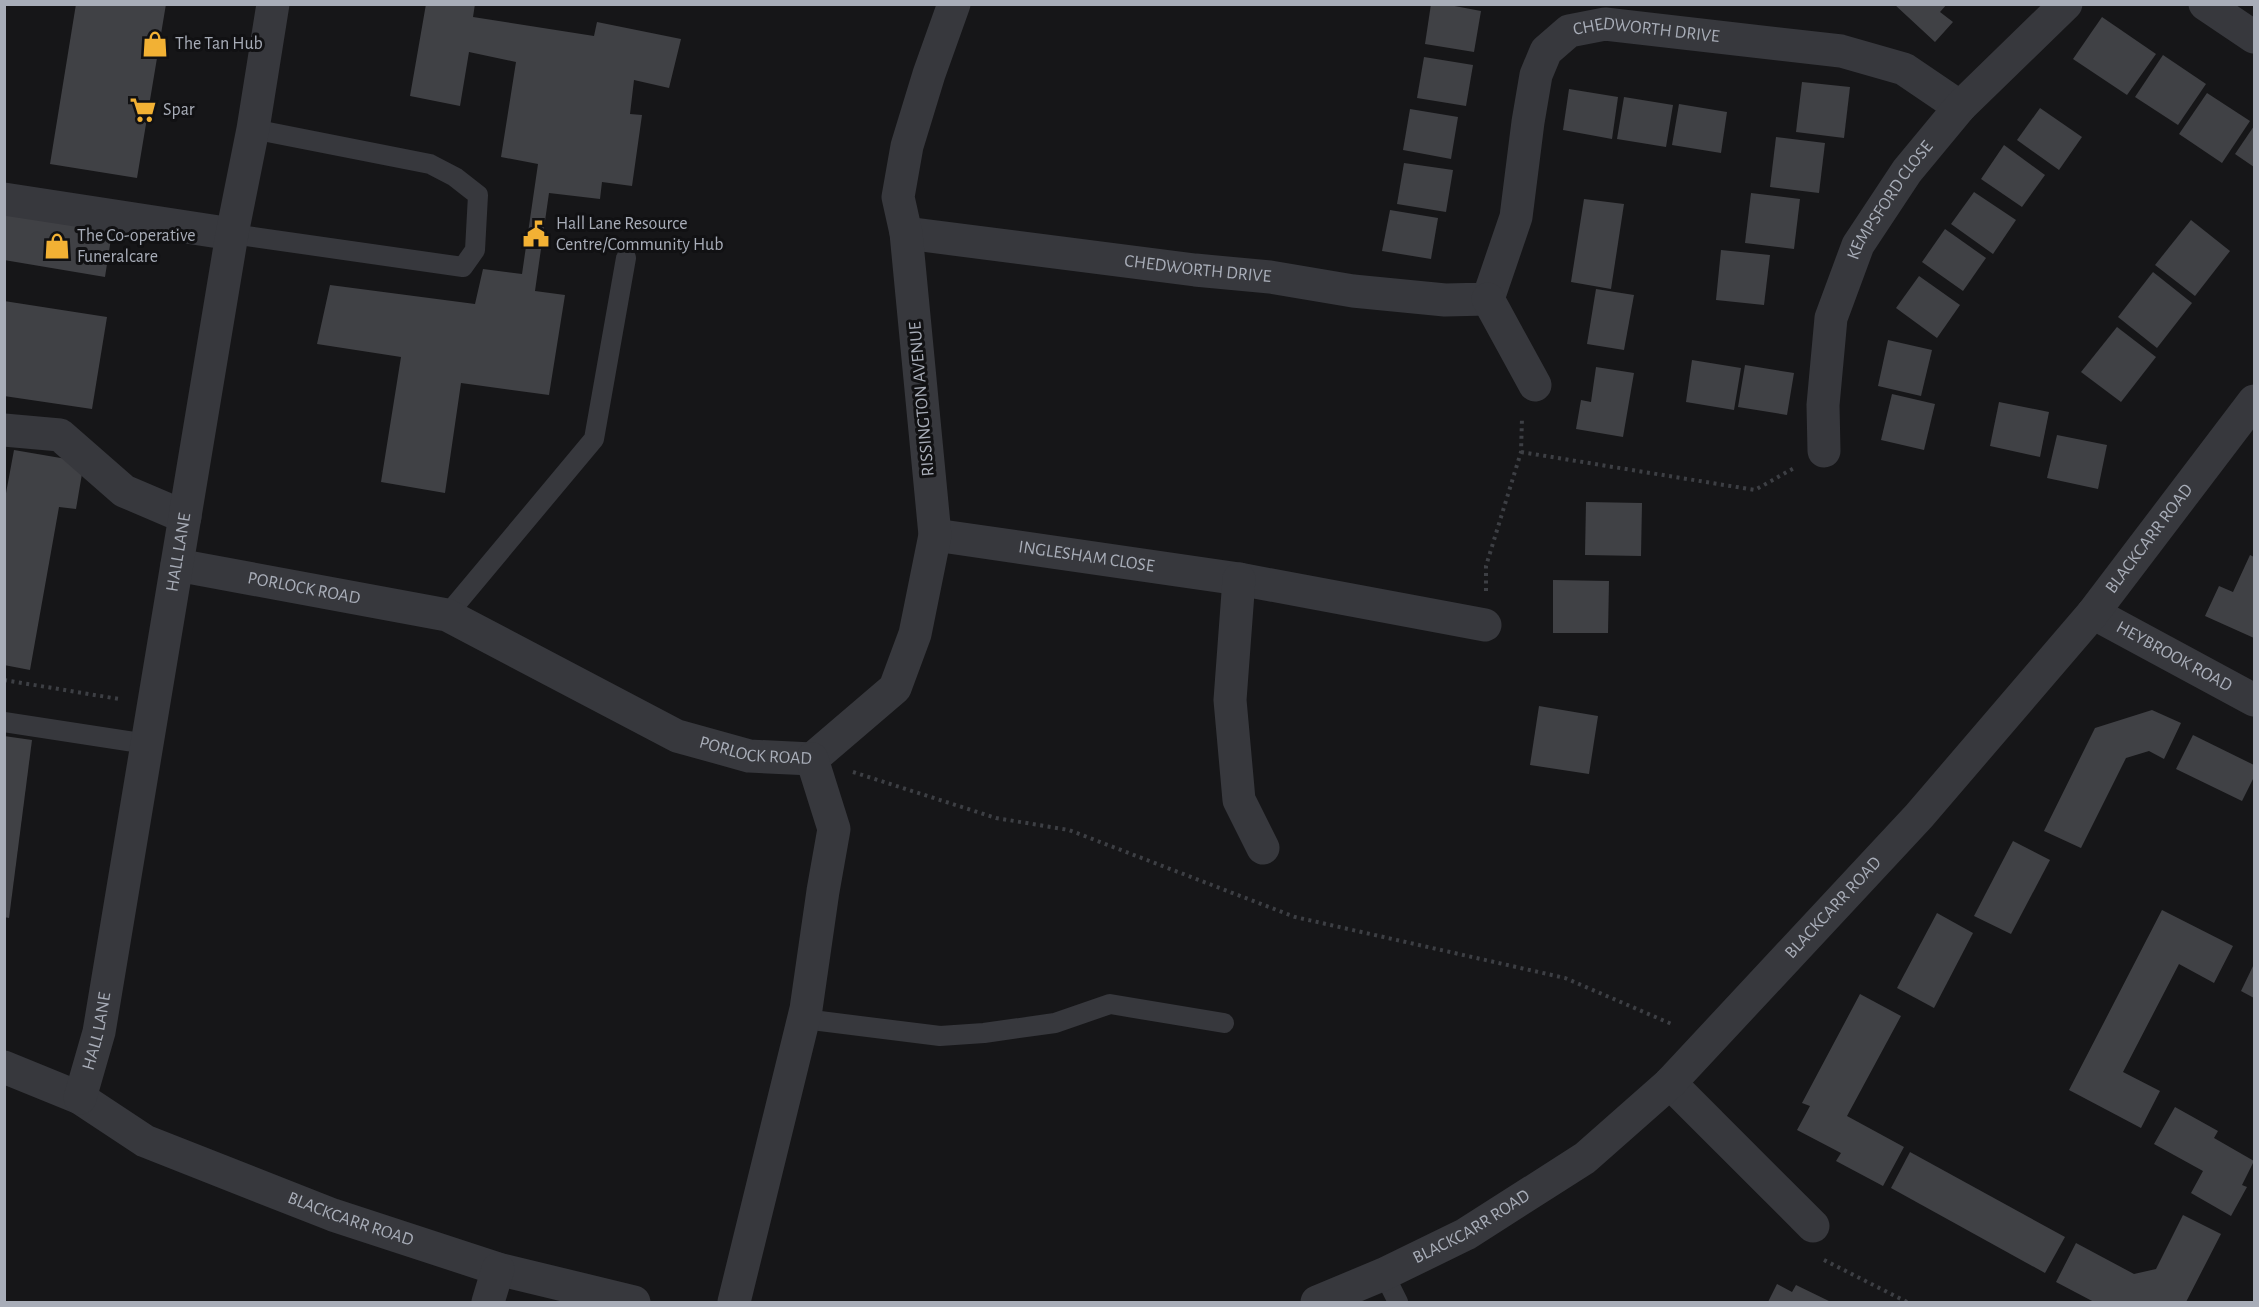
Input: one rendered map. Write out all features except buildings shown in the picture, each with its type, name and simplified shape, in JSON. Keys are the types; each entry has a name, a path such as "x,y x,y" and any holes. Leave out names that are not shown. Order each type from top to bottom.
{"street":[{"name":"HALL LANE","path":"80,1098 99,1032 232,234 253,129 273,4"},
{"name":"RISSINGTON AVENUE","path":"812,759 895,688 915,634 935,535 906,233 898,197 907,146 954,4"},
{"name":"KEMPSFORD CLOSE","path":"1824,451 1823,405 1831,318 1858,245 1907,171 1960,107 2066,4"},
{"path":"2205,4 2254,37"},
{"name":"CHEDWORTH DRIVE","path":"906,233 1270,277 1353,291 1445,300 1488,299 1516,217 1536,75 1546,51 1569,31 1605,24 1841,51 1904,69 1960,107"},
{"path":"4,199 232,234"},
{"path":"1488,299 1529,374"},
{"name":"BLACKCARR ROAD","path":"1317,1302 1391,1288 1466,1234 1585,1158 1670,1083 1919,816 2093,613 2254,401"},
{"path":"4,430 60,435 124,491 185,517"},
{"name":"INGLESHAM CLOSE","path":"935,535 1239,579 1485,625"},
{"name":"PORLOCK ROAD","path":"177,565 447,615 677,736 749,756 812,759 834,829 804,1019 734,1302"},
{"path":"1239,579 1230,700 1239,800 1263,848"},
{"name":"HEYBROOK ROAD","path":"2093,613 2254,700"},
{"name":"BLACKCARR ROAD","path":"4,1067 80,1098 145,1141 333,1215 498,1269 634,1302"},
{"path":"1670,1083 1813,1226"},
{"path":"488,1302 498,1269"}],"lane":[{"path":"232,234 463,267 475,250 478,195 455,177 430,164 253,129"},
{"path":"447,615 594,439 626,258"},
{"path":"4,722 147,744"},
{"path":"804,1019 939,1036 984,1033 1054,1023 1110,1004 1224,1023"}],"path":[{"path":"1485,625 1486,566 1521,452 1529,374"},
{"path":"1521,452 1755,490 1824,451"},
{"path":"4,680 154,705"},
{"path":"812,759 996,818 1070,830 1295,917 1565,978 1709,1041"},
{"path":"1813,1226 1820,1257 1907,1302"}],"place":[{"name":"The Tan Hub","path":"155,44"},
{"name":"Spar","path":"143,110"},
{"name":"Hall Lane Resource Centre/Community Hub","path":"536,234"},
{"name":"The Co-operative Funeralcare","path":"57,246"}]}
